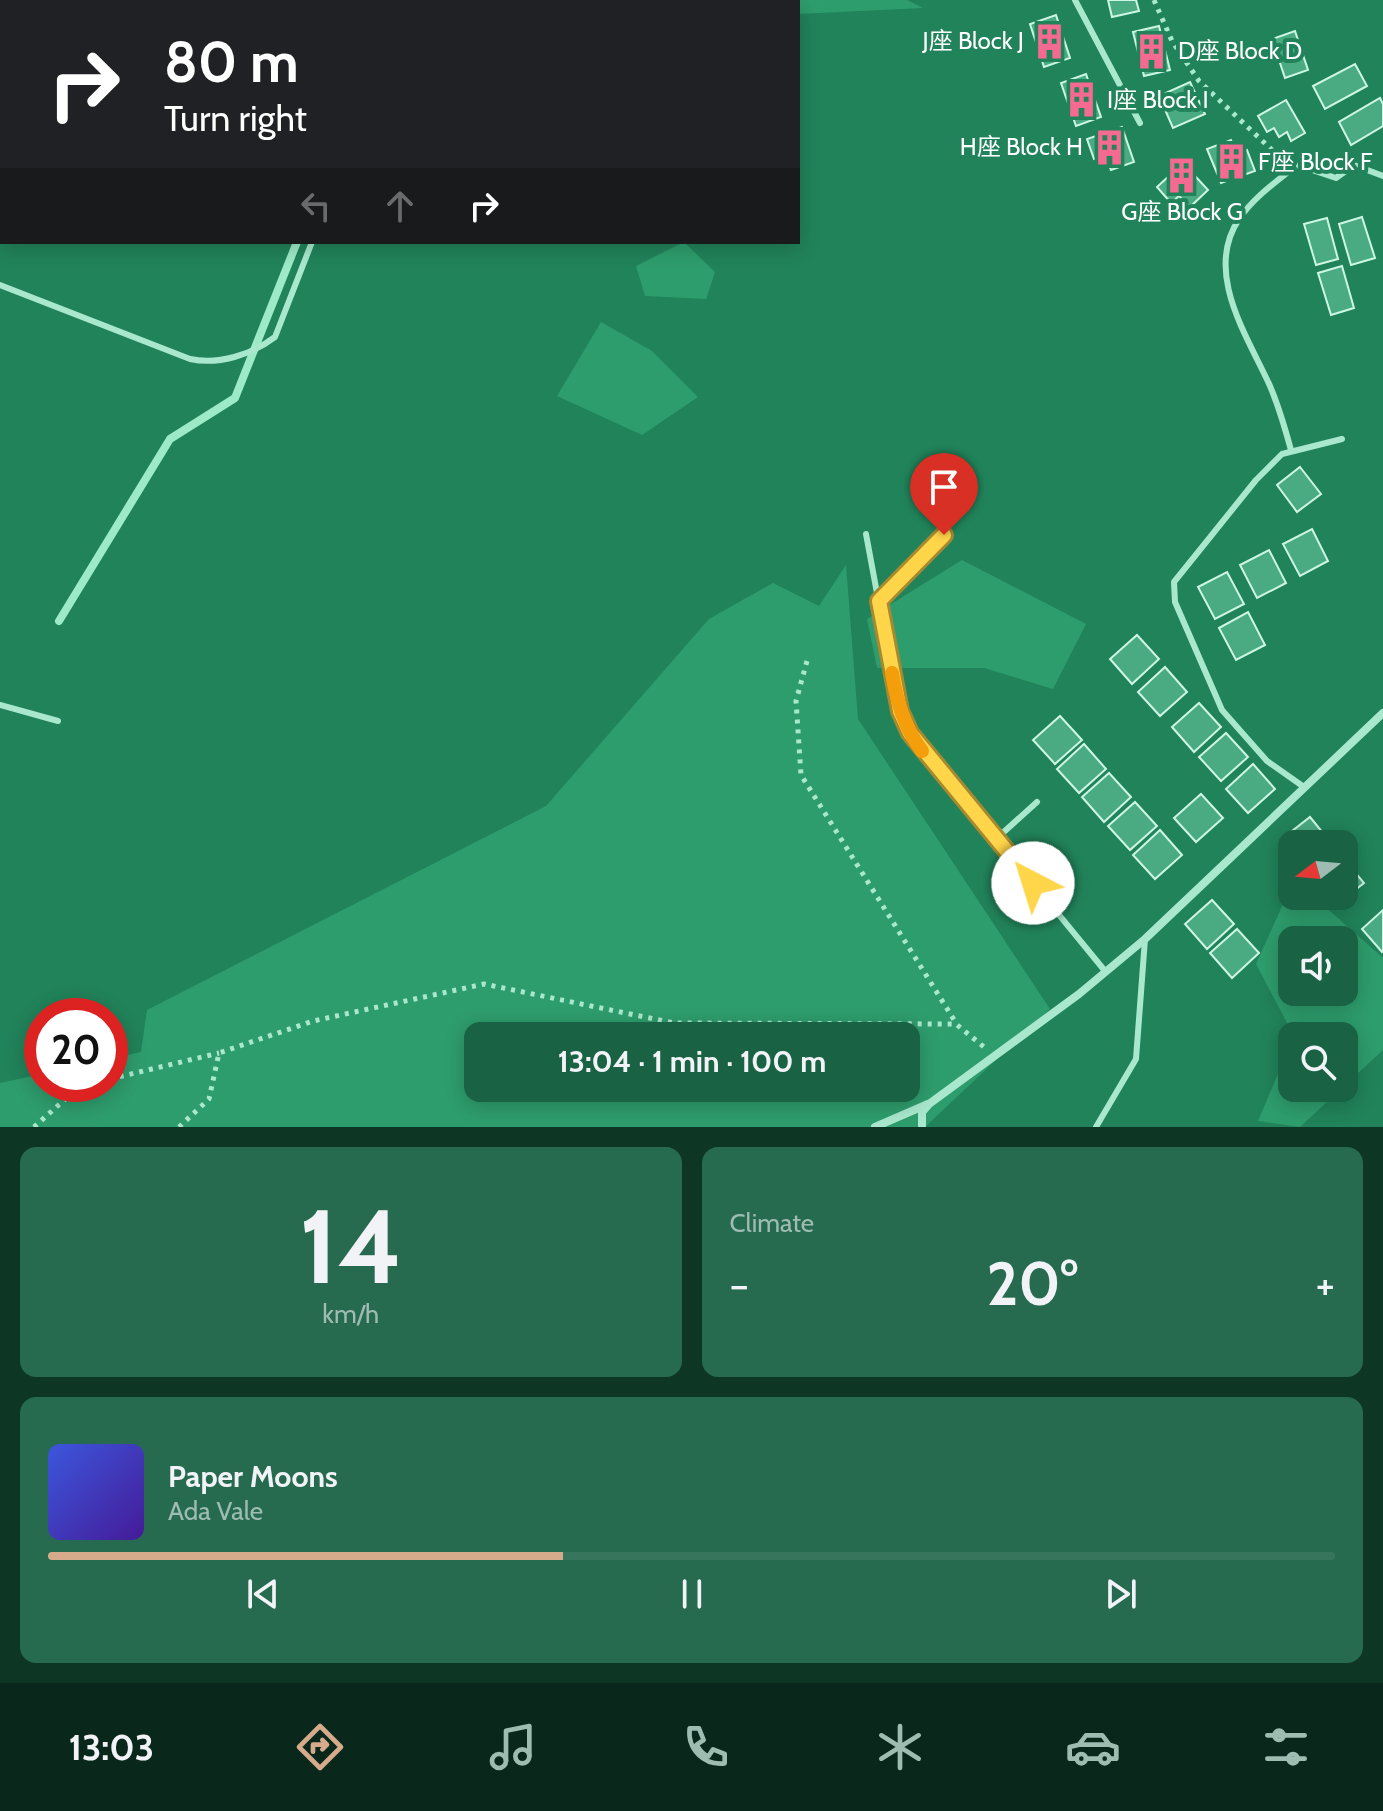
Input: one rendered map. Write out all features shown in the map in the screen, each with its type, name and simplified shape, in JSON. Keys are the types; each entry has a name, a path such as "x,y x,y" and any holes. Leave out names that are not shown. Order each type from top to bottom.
{"street":[{"path":"922,1127 922,1112 929,1104 1079,994 1145,939 1383,713"},
{"path":"875,1127 929,1104"}],"lane":[{"path":"1075,0 1140,123"},
{"path":"1291,450 1280,411 1243,333 1229,293 1226,248 1237,221 1256,198 1297,165 1336,178 1354,165 1383,176"},
{"path":"0,285 190,359 208,363 224,361 275,337 311,244"},
{"path":"1304,787 1267,761 1222,710 1173,595 1177,576 1256,480 1282,454 1342,439"},
{"path":"866,534 900,711 910,733 1105,971"},
{"path":"879,601 944,535"},
{"path":"0,705 58,721"},
{"path":"996,839 1037,802"},
{"path":"1096,1127 1136,1059 1145,939"}],"path":[{"path":"1154,0 1172,41 1199,81 1273,151 1297,165"},
{"path":"807,661 796,701 801,775 956,1024 993,1055"},
{"path":"128,1075 219,1053 313,1021 484,984 674,1023 956,1024"},
{"path":"179,1127 209,1099 219,1053"},
{"path":"34,1127 62,1102"}],"green space":[{"path":"800,0 907,0 923,8 800,14"},
{"path":"680,244 686,244 715,272 706,299 645,296 636,266"},
{"path":"601,322 652,351 698,397 642,435 557,396"},
{"path":"962,560 1086,624 1053,689 984,668 877,668 867,619"},
{"path":"846,565 858,719 1050,1009 925,1127 0,1127 0,1083 24,1078 24,1102 128,1102 128,1055 141,1052 147,1010 546,806 709,619 773,583 819,606"},
{"path":"1280,910 1329,910 1347,926 1278,926 1278,1006 1256,964"},
{"path":"1358,936 1383,958 1383,1050 1358,1073 1358,1022 1287,1022 1278,1006 1358,1006"},
{"path":"1278,1074 1278,1102 1327,1102 1300,1127 1258,1121"}],"building":[{"path":"1108,0 1136,0 1139,11 1112,17"},
{"name":"J座 Block J","path":"1056,15 1070,58 1044,67 1030,24"},
{"name":"D座 Block D","path":"1159,26 1170,70 1144,76 1133,32"},
{"path":"1295,31 1308,70 1285,78 1272,39"},
{"path":"1355,64 1367,86 1325,109 1313,86"},
{"name":"I座 Block I","path":"1086,74 1101,117 1076,126 1061,83"},
{"path":"1190,82 1205,114 1173,128 1159,96"},
{"path":"1380,98 1383,126 1351,145 1339,122"},
{"path":"1286,100 1305,133 1291,141 1287,132 1279,137 1274,128 1267,132 1258,116"},
{"name":"H座 Block H","path":"1122,127 1134,162 1111,170 1105,155 1094,159 1087,139"},
{"name":"F座 Block F","path":"1231,140 1236,154 1247,150 1255,171 1221,183 1207,149"},
{"name":"G座 Block G","path":"1183,163 1208,190 1190,207 1179,196 1171,203 1157,187"},
{"path":"1362,217 1375,258 1351,265 1339,224"},
{"path":"1327,218 1338,259 1316,265 1304,224"},
{"path":"1342,266 1354,308 1331,315 1318,273"},
{"path":"1300,467 1321,494 1297,512 1277,485"},
{"path":"1312,529 1328,561 1300,576 1283,544"},
{"path":"1269,550 1286,583 1257,598 1240,565"},
{"path":"1227,572 1244,604 1215,619 1198,587"},
{"path":"1248,612 1265,645 1236,660 1219,628"},
{"path":"1137,635 1159,659 1132,684 1110,659"},
{"path":"1165,667 1187,692 1160,716 1138,692"},
{"path":"1199,703 1221,727 1194,752 1172,727"},
{"path":"1060,716 1082,740 1055,764 1033,740"},
{"path":"1226,733 1248,757 1221,781 1199,757"},
{"path":"1084,744 1106,769 1079,793 1057,769"},
{"path":"1253,764 1275,789 1248,813 1226,789"},
{"path":"1109,773 1131,797 1104,822 1082,797"},
{"path":"1201,794 1223,818 1196,842 1174,818"},
{"path":"1135,802 1157,826 1130,850 1108,826"},
{"path":"1310,817 1321,830 1293,830"},
{"path":"1160,830 1182,855 1155,879 1133,855"},
{"path":"1212,900 1234,924 1207,949 1185,924"},
{"path":"1383,910 1383,951 1382,952 1362,929"},
{"path":"1237,929 1259,953 1232,978 1210,953"}],"waterway":[{"path":"59,621 170,439 235,398 296,244"}],"slow traffic":[{"path":"892,673 900,711 922,751"}],"place":[{"name":"J座 Block J","path":"1050,41"},
{"name":"D座 Block D","path":"1152,51"},
{"name":"I座 Block I","path":"1081,100"},
{"name":"H座 Block H","path":"1109,147"},
{"name":"F座 Block F","path":"1232,162"},
{"name":"G座 Block G","path":"1182,175"}],"route":[{"path":"944,535 879,601 900,711 919,747 1033,883"}]}
